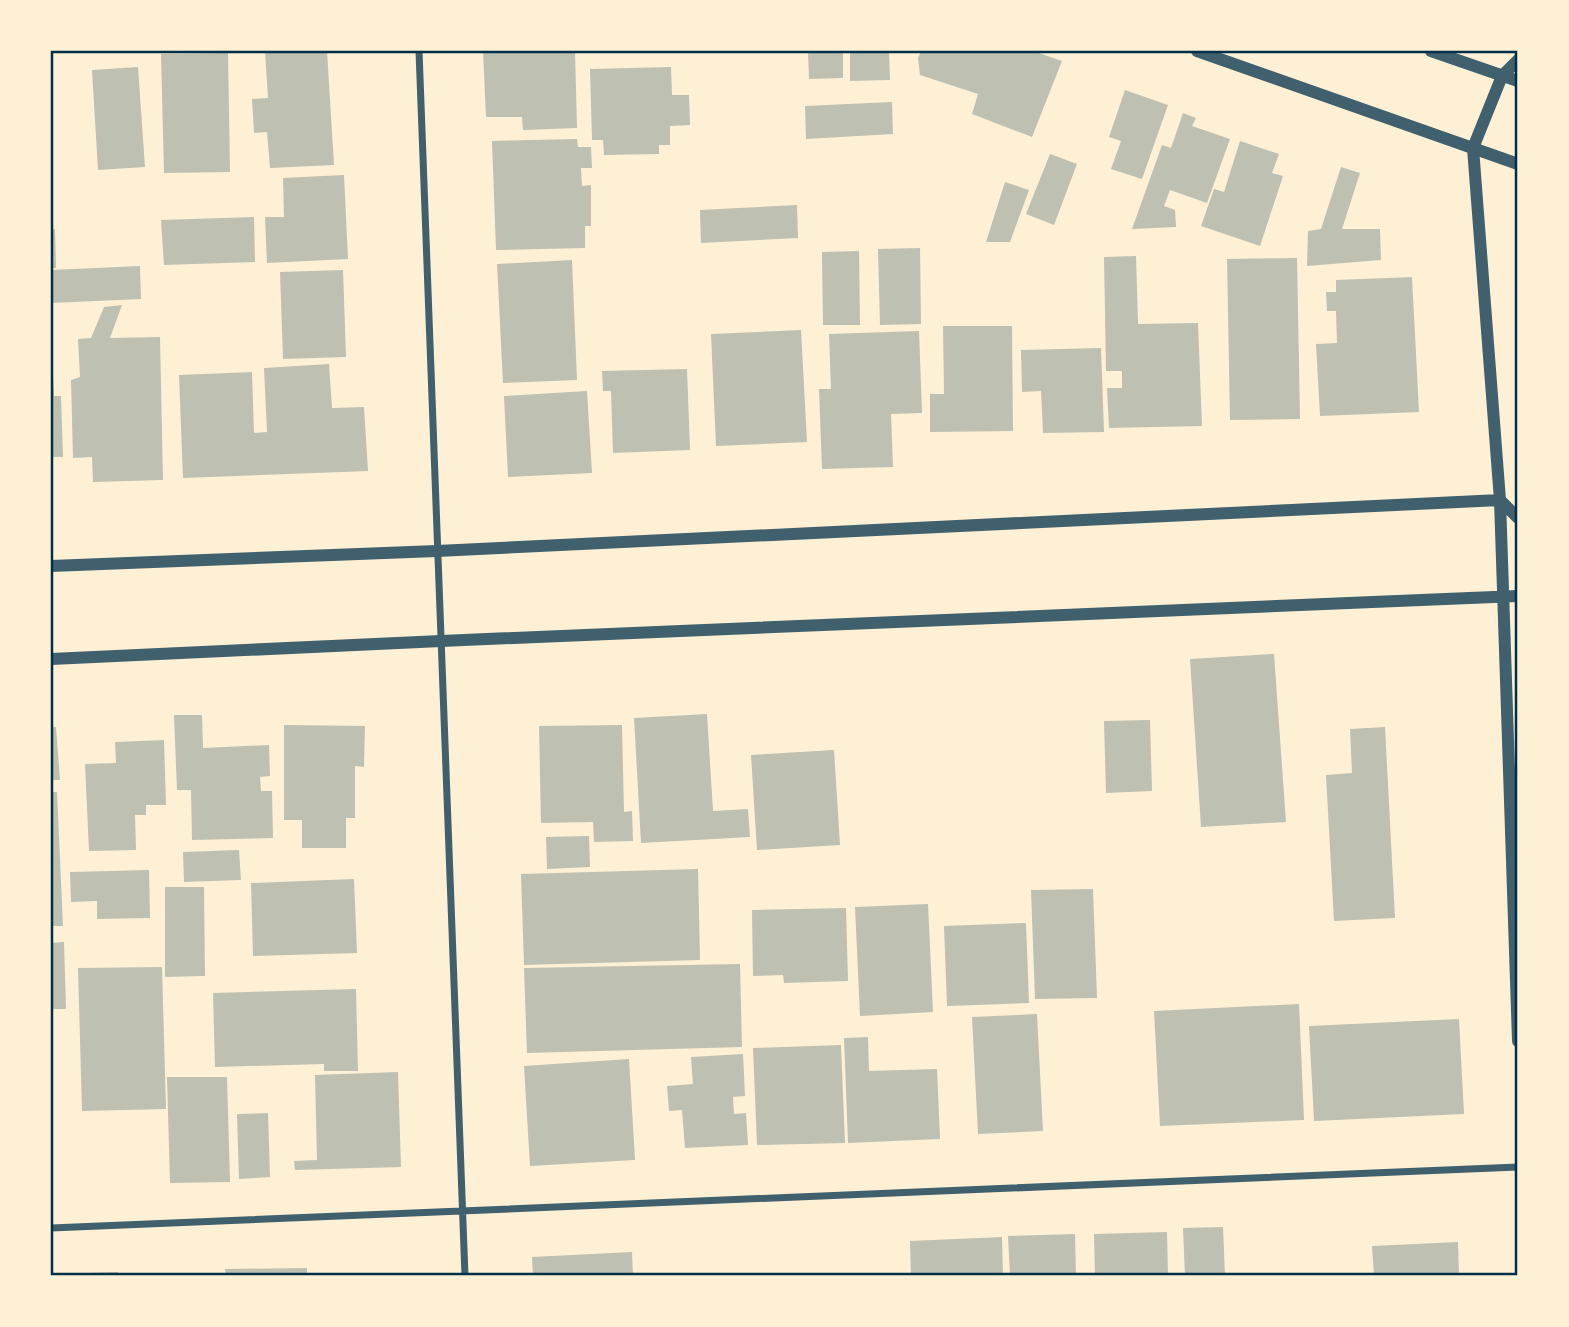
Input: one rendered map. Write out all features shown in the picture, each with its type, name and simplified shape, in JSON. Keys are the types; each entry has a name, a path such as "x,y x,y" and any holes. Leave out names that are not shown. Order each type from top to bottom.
{"street":[{"path":"419,51 465,1276"},
{"path":"1197,51 1518,164"},
{"path":"1431,51 1518,82"},
{"path":"1518,60 1502,76 1473,148 1500,500 1518,1041"},
{"path":"51,566 437,551 1500,500 1518,518"},
{"path":"51,659 1518,596"},
{"path":"51,1228 1518,1167"}],"building":[{"path":"265,51 327,51 334,165 270,168 267,132 254,133 252,99 268,98"},
{"path":"483,51 575,51 577,128 523,130 522,117 486,117"},
{"path":"808,51 843,51 843,78 809,79"},
{"path":"850,51 889,51 890,80 850,81"},
{"path":"921,51 1033,51 1062,61 1032,137 972,114 978,94 920,75 918,58"},
{"path":"228,53 230,172 164,173 161,54"},
{"path":"138,67 145,167 98,170 92,70"},
{"path":"671,67 672,95 689,95 690,125 670,126 670,145 659,145 659,154 604,155 603,140 592,140 590,69"},
{"path":"1125,90 1168,105 1142,179 1111,169 1121,141 1109,137"},
{"path":"892,102 893,134 806,139 805,106"},
{"path":"1183,113 1196,118 1192,126 1230,139 1207,203 1170,190 1164,206 1175,210 1176,227 1132,229 1162,145 1171,148"},
{"path":"577,139 578,147 591,147 592,168 581,168 582,186 591,185 591,226 585,226 585,248 496,250 492,141"},
{"path":"1240,141 1279,154 1272,173 1283,176 1260,246 1201,226 1214,189 1224,192"},
{"path":"1050,154 1077,164 1054,225 1026,214"},
{"path":"1341,167 1360,173 1342,229 1380,229 1381,260 1307,266 1308,231 1321,229"},
{"path":"344,175 348,259 267,263 265,217 284,217 283,178"},
{"path":"1005,182 1029,190 1010,242 986,242"},
{"path":"797,205 798,238 701,243 700,210"},
{"path":"254,217 255,262 164,265 161,220"},
{"path":"55,229 56,268 51,268 51,230"},
{"path":"920,248 921,324 880,325 878,249"},
{"path":"859,251 860,325 823,325 822,252"},
{"path":"1136,256 1138,324 1198,323 1202,426 1109,428 1107,388 1122,388 1122,371 1106,371 1104,257"},
{"path":"1297,258 1300,419 1230,420 1227,259"},
{"path":"572,260 577,380 503,383 497,264"},
{"path":"140,266 141,299 51,303 51,270"},
{"path":"343,270 346,357 283,359 280,272"},
{"path":"1412,277 1419,412 1320,416 1316,344 1337,343 1336,311 1327,311 1326,292 1336,292 1336,280"},
{"path":"122,305 110,338 160,337 163,480 93,482 92,457 73,458 71,380 80,377 78,339 91,338 104,307"},
{"path":"943,326 1012,326 1013,431 930,432 930,394 944,394"},
{"path":"801,330 807,442 716,446 711,334"},
{"path":"919,331 922,413 891,414 893,467 822,469 819,389 831,389 829,334"},
{"path":"1101,348 1104,432 1043,433 1041,391 1022,392 1021,350"},
{"path":"329,364 332,408 364,407 368,471 183,478 179,375 252,372 254,433 267,432 264,368"},
{"path":"687,369 690,450 613,453 611,391 603,391 602,371"},
{"path":"51,373 54,396 61,396 63,457 51,457"},
{"path":"587,391 592,473 508,477 504,396"},
{"path":"1274,654 1286,822 1201,827 1190,659"},
{"path":"707,714 713,811 748,809 750,837 641,843 634,718"},
{"path":"174,715 202,715 203,748 269,745 270,776 260,777 261,791 272,791 273,838 192,840 191,790 177,790"},
{"path":"1150,720 1152,791 1106,793 1104,721"},
{"path":"284,725 365,726 364,767 355,766 355,818 346,818 346,848 302,848 302,820 284,820"},
{"path":"622,725 624,812 632,811 633,841 594,842 593,822 541,823 539,726"},
{"path":"51,727 56,727 60,780 51,780"},
{"path":"1385,727 1395,918 1334,921 1326,775 1352,773 1350,729"},
{"path":"164,740 166,805 146,805 146,815 135,815 136,850 89,851 85,764 116,763 115,742"},
{"path":"834,750 840,845 757,850 751,755"},
{"path":"51,792 57,792 63,926 51,926"},
{"path":"589,836 590,867 547,869 546,837"},
{"path":"239,850 241,880 184,882 183,852"},
{"path":"698,869 700,960 524,965 521,874"},
{"path":"149,870 150,918 97,919 97,901 71,902 70,872"},
{"path":"354,879 357,953 253,956 251,883"},
{"path":"165,887 204,887 205,976 165,977"},
{"path":"1093,889 1097,998 1035,999 1031,890"},
{"path":"928,904 933,1012 860,1016 855,907"},
{"path":"846,908 848,981 784,983 783,975 753,976 752,910"},
{"path":"1026,923 1029,1003 947,1006 944,926"},
{"path":"64,942 66,1009 51,1009 51,943"},
{"path":"740,964 742,1047 527,1053 524,968"},
{"path":"162,967 166,1109 82,1111 78,968"},
{"path":"356,989 358,1071 324,1071 324,1064 215,1067 213,993"},
{"path":"1299,1004 1304,1120 1160,1126 1154,1011"},
{"path":"1037,1014 1043,1131 978,1134 972,1017"},
{"path":"1459,1019 1464,1114 1314,1121 1309,1026"},
{"path":"868,1037 869,1071 937,1069 940,1139 848,1143 844,1038"},
{"path":"841,1045 845,1143 757,1145 753,1048"},
{"path":"743,1054 745,1096 733,1097 734,1114 746,1113 748,1145 685,1148 682,1110 669,1111 667,1086 693,1084 691,1057"},
{"path":"629,1059 635,1160 530,1166 524,1066"},
{"path":"398,1072 401,1167 295,1170 294,1161 317,1160 315,1075"},
{"path":"167,1077 227,1077 230,1182 170,1183"},
{"path":"268,1113 270,1177 239,1179 237,1114"},
{"path":"1223,1227 1225,1276 1185,1276 1183,1228"},
{"path":"1167,1232 1168,1276 1095,1276 1094,1234"},
{"path":"1075,1234 1076,1276 1010,1276 1008,1236"},
{"path":"1002,1237 1003,1276 911,1276 910,1241"},
{"path":"1458,1242 1459,1276 1374,1276 1372,1246"},
{"path":"632,1252 633,1276 533,1276 532,1257"},
{"path":"307,1268 307,1276 226,1276 225,1269"},
{"path":"118,1272 118,1276 51,1276 51,1274"}]}
